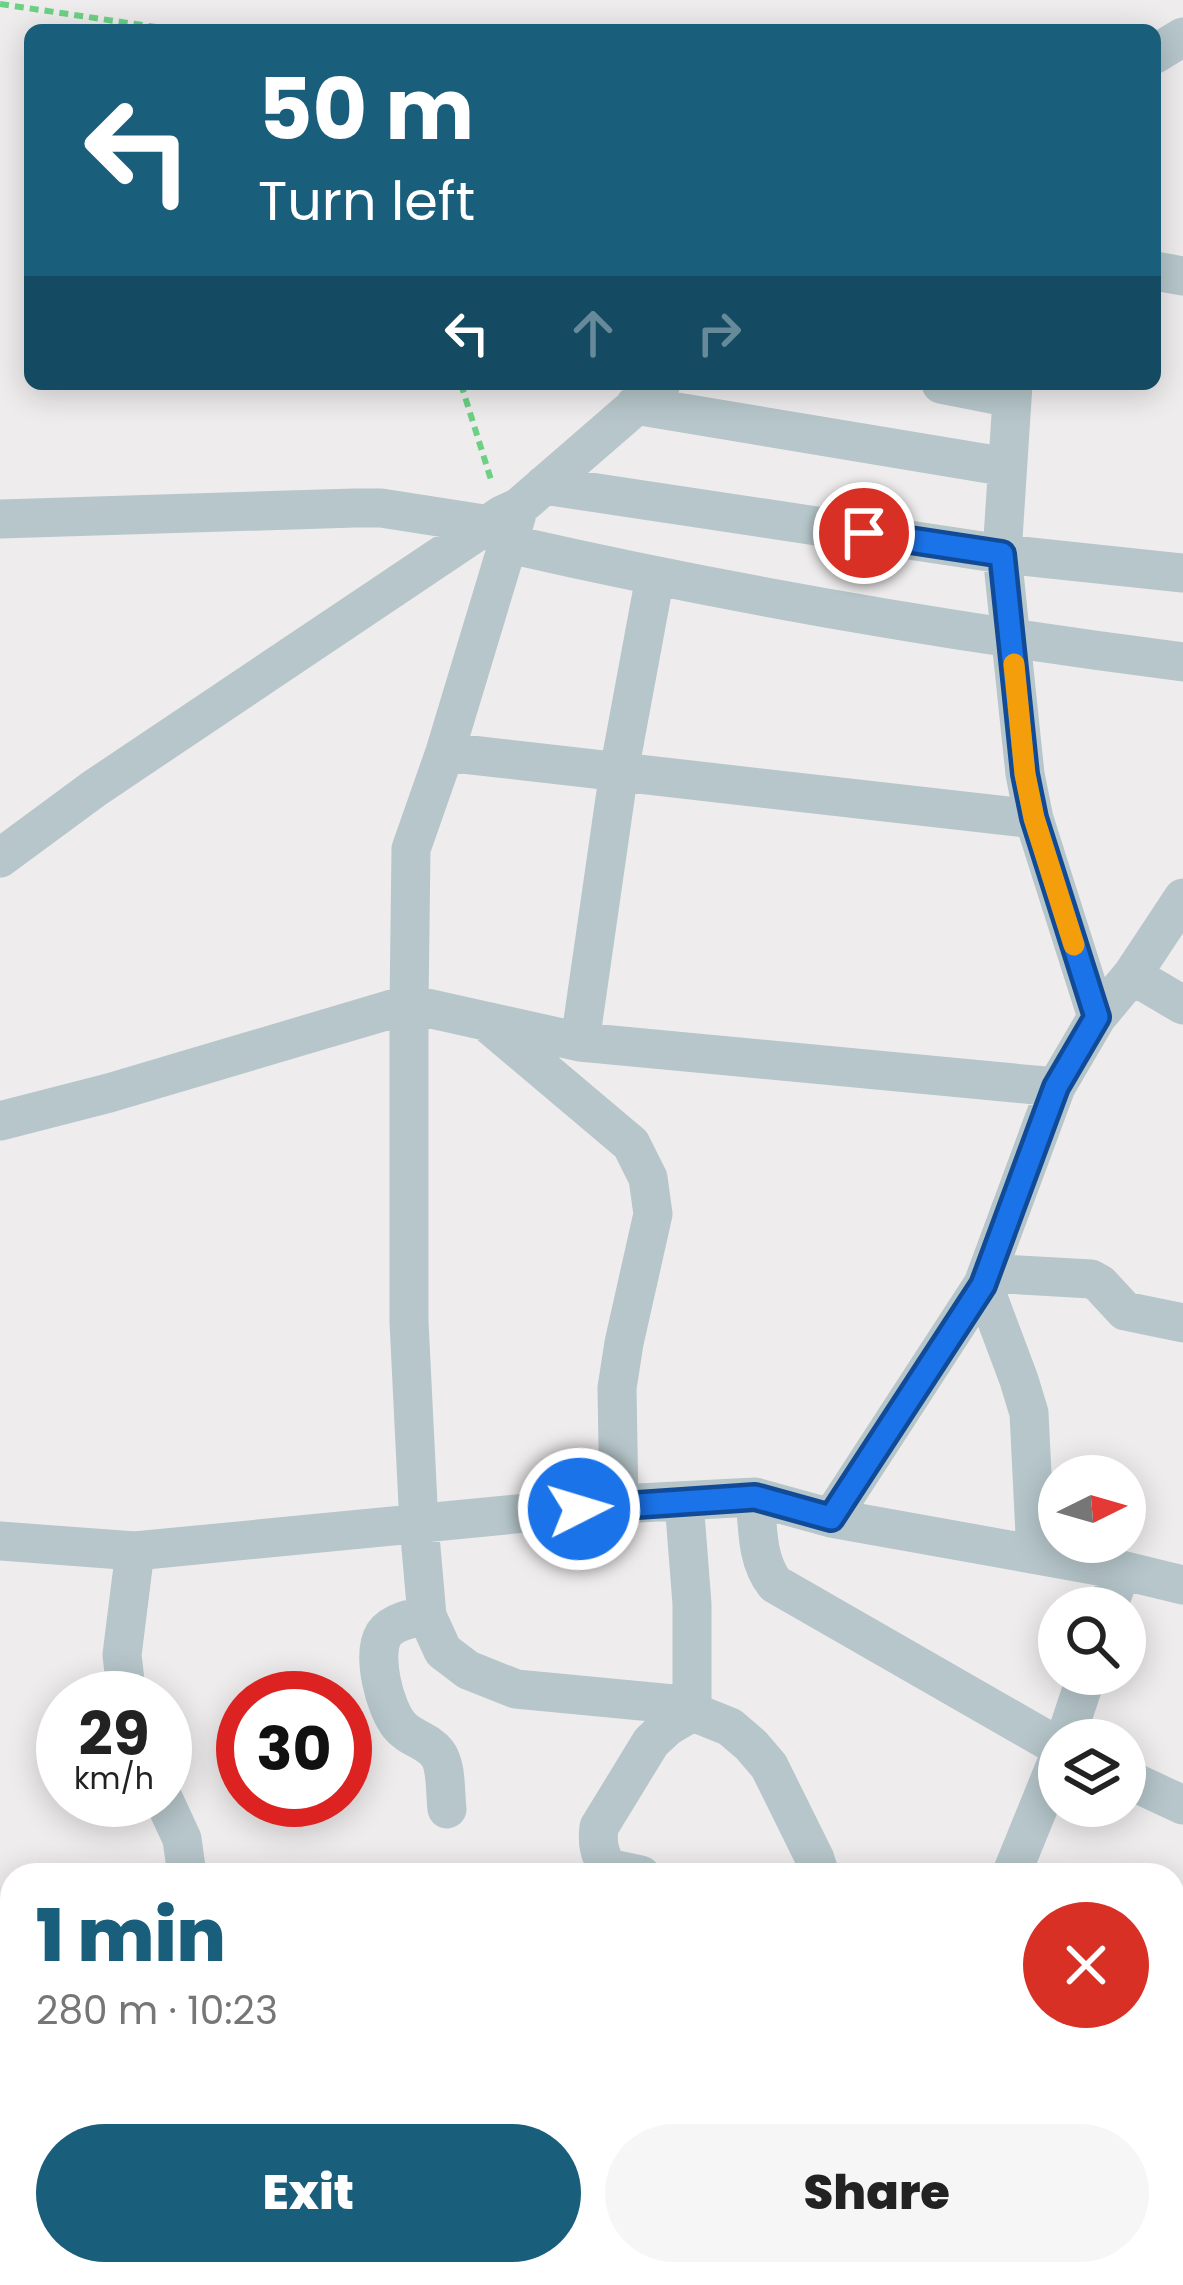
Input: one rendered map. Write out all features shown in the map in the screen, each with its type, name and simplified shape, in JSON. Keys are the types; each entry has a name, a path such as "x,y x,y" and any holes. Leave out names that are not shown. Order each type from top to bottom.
{"street":[{"path":"1012,391 1002,554 1025,774 1034,818 1097,1017"},
{"path":"0,858 95,788 513,515 648,394 1007,467"},
{"path":"0,519 368,508 513,515 1183,573"},
{"path":"513,515 655,577 1011,640 1183,662"},
{"path":"513,515 445,752 411,849 409,1322 427,1616 443,1651 491,1681 516,1689 674,1704 730,1727 769,1766 816,1863"},
{"path":"580,1042 619,771 655,577"},
{"path":"445,752 1034,818"},
{"path":"831,1518 985,1279 1056,1087 1097,1017 1132,975 1183,898"},
{"path":"1132,975 1183,1006"},
{"path":"0,1121 409,1004 580,1042 1056,1087"},
{"path":"485,1021 631,1144 648,1178 653,1214 617,1388 620,1504"},
{"path":"985,1279 1090,1279 1124,1311 1183,1323"},
{"path":"985,1279 1029,1414 1036,1555"},
{"path":"755,1497 761,1558 775,1584 1038,1735"},
{"path":"0,1541 135,1551 620,1504 755,1497 831,1518 1183,1585"},
{"path":"685,1501 692,1712"},
{"path":"124,1671 135,1551"},
{"path":"1115,1587 1121,1570"},
{"path":"427,1616 402,1620 384,1634 380,1653 384,1699 407,1735 441,1760 447,1809"},
{"path":"605,1863 597,1840 599,1827 651,1742 692,1712"},
{"path":"1146,1787 1183,1804"},
{"path":"1016,1863 1038,1809"},
{"path":"176,1827 185,1863"}],"path":[{"path":"0,4 135,24"},
{"path":"463,390 513,515"}],"slow traffic":[{"path":"1014,664 1034,818 1074,945"}],"route":[{"path":"579,1509 755,1497 831,1518 983,1285 1056,1087 1097,1017 1034,818 1025,774 1002,554 864,533"}]}
